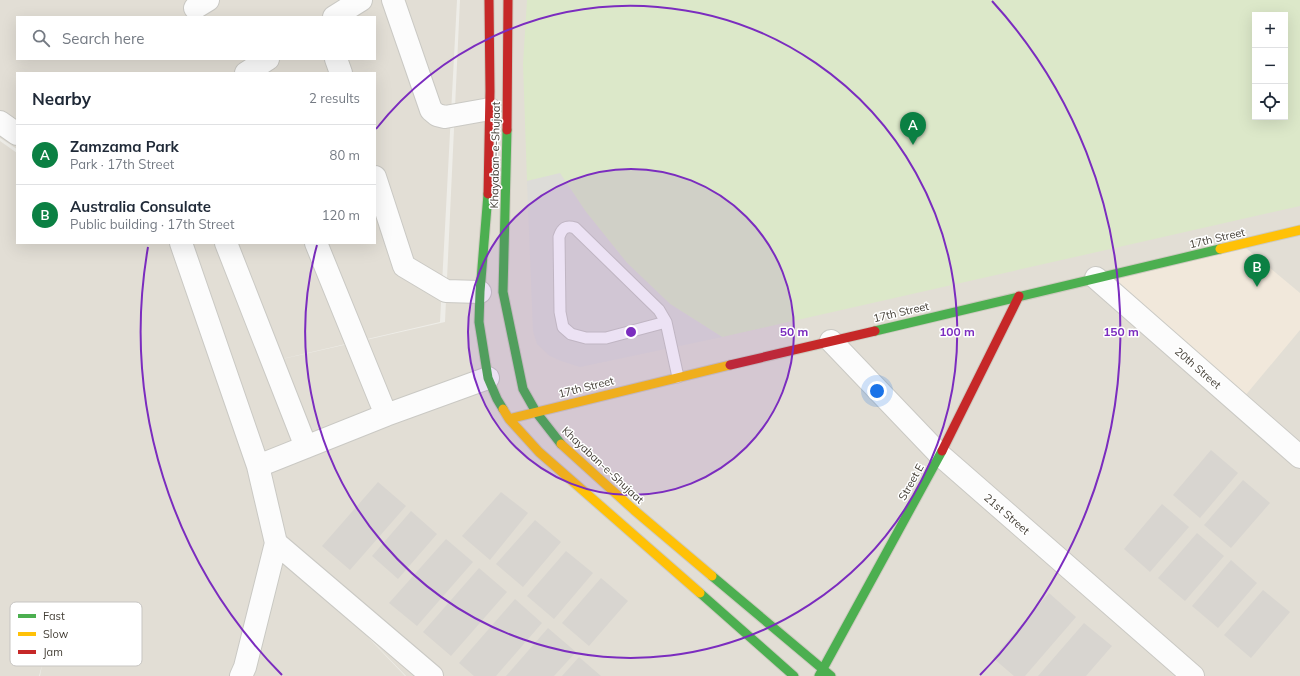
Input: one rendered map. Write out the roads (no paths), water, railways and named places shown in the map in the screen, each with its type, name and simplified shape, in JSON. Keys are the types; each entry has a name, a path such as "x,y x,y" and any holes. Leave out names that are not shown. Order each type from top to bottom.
{"main road":[{"name":"Khayaban-e-Shujaat","path":"490,0 488,197 479,322 488,378 497,400 509,419 539,452 794,676"},
{"name":"Khayaban-e-Shujaat","path":"508,0 507,167 503,292 523,389 536,412 558,441 634,510 821,672 831,676"},
{"name":"17th Street","path":"509,419 831,340 1300,230"},
{"name":"Street E","path":"821,672 940,455 1019,296"}],"street":[{"path":"336,16 361,0"},
{"path":"393,0 431,110 437,115 445,117 490,109"},
{"path":"248,72 266,60"},
{"path":"336,60 341,72"},
{"path":"0,122 16,133"},
{"path":"376,180 404,266 446,291 480,292"},
{"path":"181,244 258,466 276,543 245,668 241,676"},
{"path":"226,244 306,447"},
{"path":"316,244 386,415"},
{"name":"20th Street","path":"1096,278 1300,457"},
{"name":"21st Street","path":"831,340 940,455 1193,676"},
{"path":"258,466 386,415 488,378"},
{"path":"276,543 432,676"}],"lane":[{"path":"666,322 606,338 586,338 571,334 563,327 560,312 560,237 564,228 570,226 575,228 658,310 666,322 678,377"}],"place":[{"name":"Zamzama Park","path":"913,145"},
{"name":"Australia Consulate","path":"1257,287"}]}
